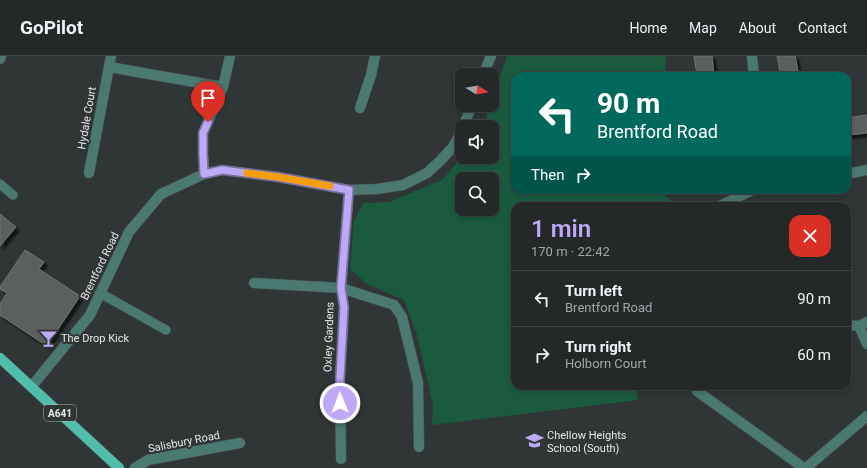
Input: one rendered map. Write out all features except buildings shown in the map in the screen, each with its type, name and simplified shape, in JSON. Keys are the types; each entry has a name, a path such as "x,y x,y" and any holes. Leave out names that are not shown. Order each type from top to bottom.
{"main road":[{"name":"A641","path":"0,358 119,468"}],"street":[{"name":"Hydale Court","path":"90,173 111,56"},
{"path":"204,174 203,133 223,87 230,56"},
{"path":"360,108 371,75 374,56"},
{"path":"486,68 491,56"},
{"path":"752,56 754,72"},
{"path":"109,67 223,87"},
{"name":"Brentford Road","path":"32,386 90,315 129,232 161,194 204,174 222,170 278,177 349,190 377,189 403,184 427,173 455,143"},
{"path":"851,173 867,170"},
{"name":"Oxley Gardens","path":"341,459 340,378 344,307 341,288 349,190"},
{"path":"728,202 744,194"},
{"name":"Oxley Gardens","path":"254,283 341,288 394,305 402,317 418,383 419,447"},
{"path":"851,325 863,324 867,344"},
{"path":"697,391 805,468 867,416"},
{"name":"Salisbury Road","path":"135,468 148,460 240,443"}],"lane":[{"path":"0,184 13,195"},
{"path":"100,293 166,330"}],"green space":[{"path":"507,56 666,56 665,72 511,72 511,194 663,194 674,202 511,202 511,390 636,390 638,400 432,425 433,405 417,335 404,300 367,284 350,269 354,221 363,203 389,202 442,180 456,164 499,164 499,120 485,120 488,112 499,112 499,79"}],"slow traffic":[{"path":"247,173 330,186"}],"place":[{"name":"The Drop Kick","path":"48,338"},
{"name":"Chellow Heights School (South)","path":"534,441"}],"route":[{"path":"208,122 203,133 204,174 222,170 278,177 349,190 341,288 344,307 340,403"}]}
